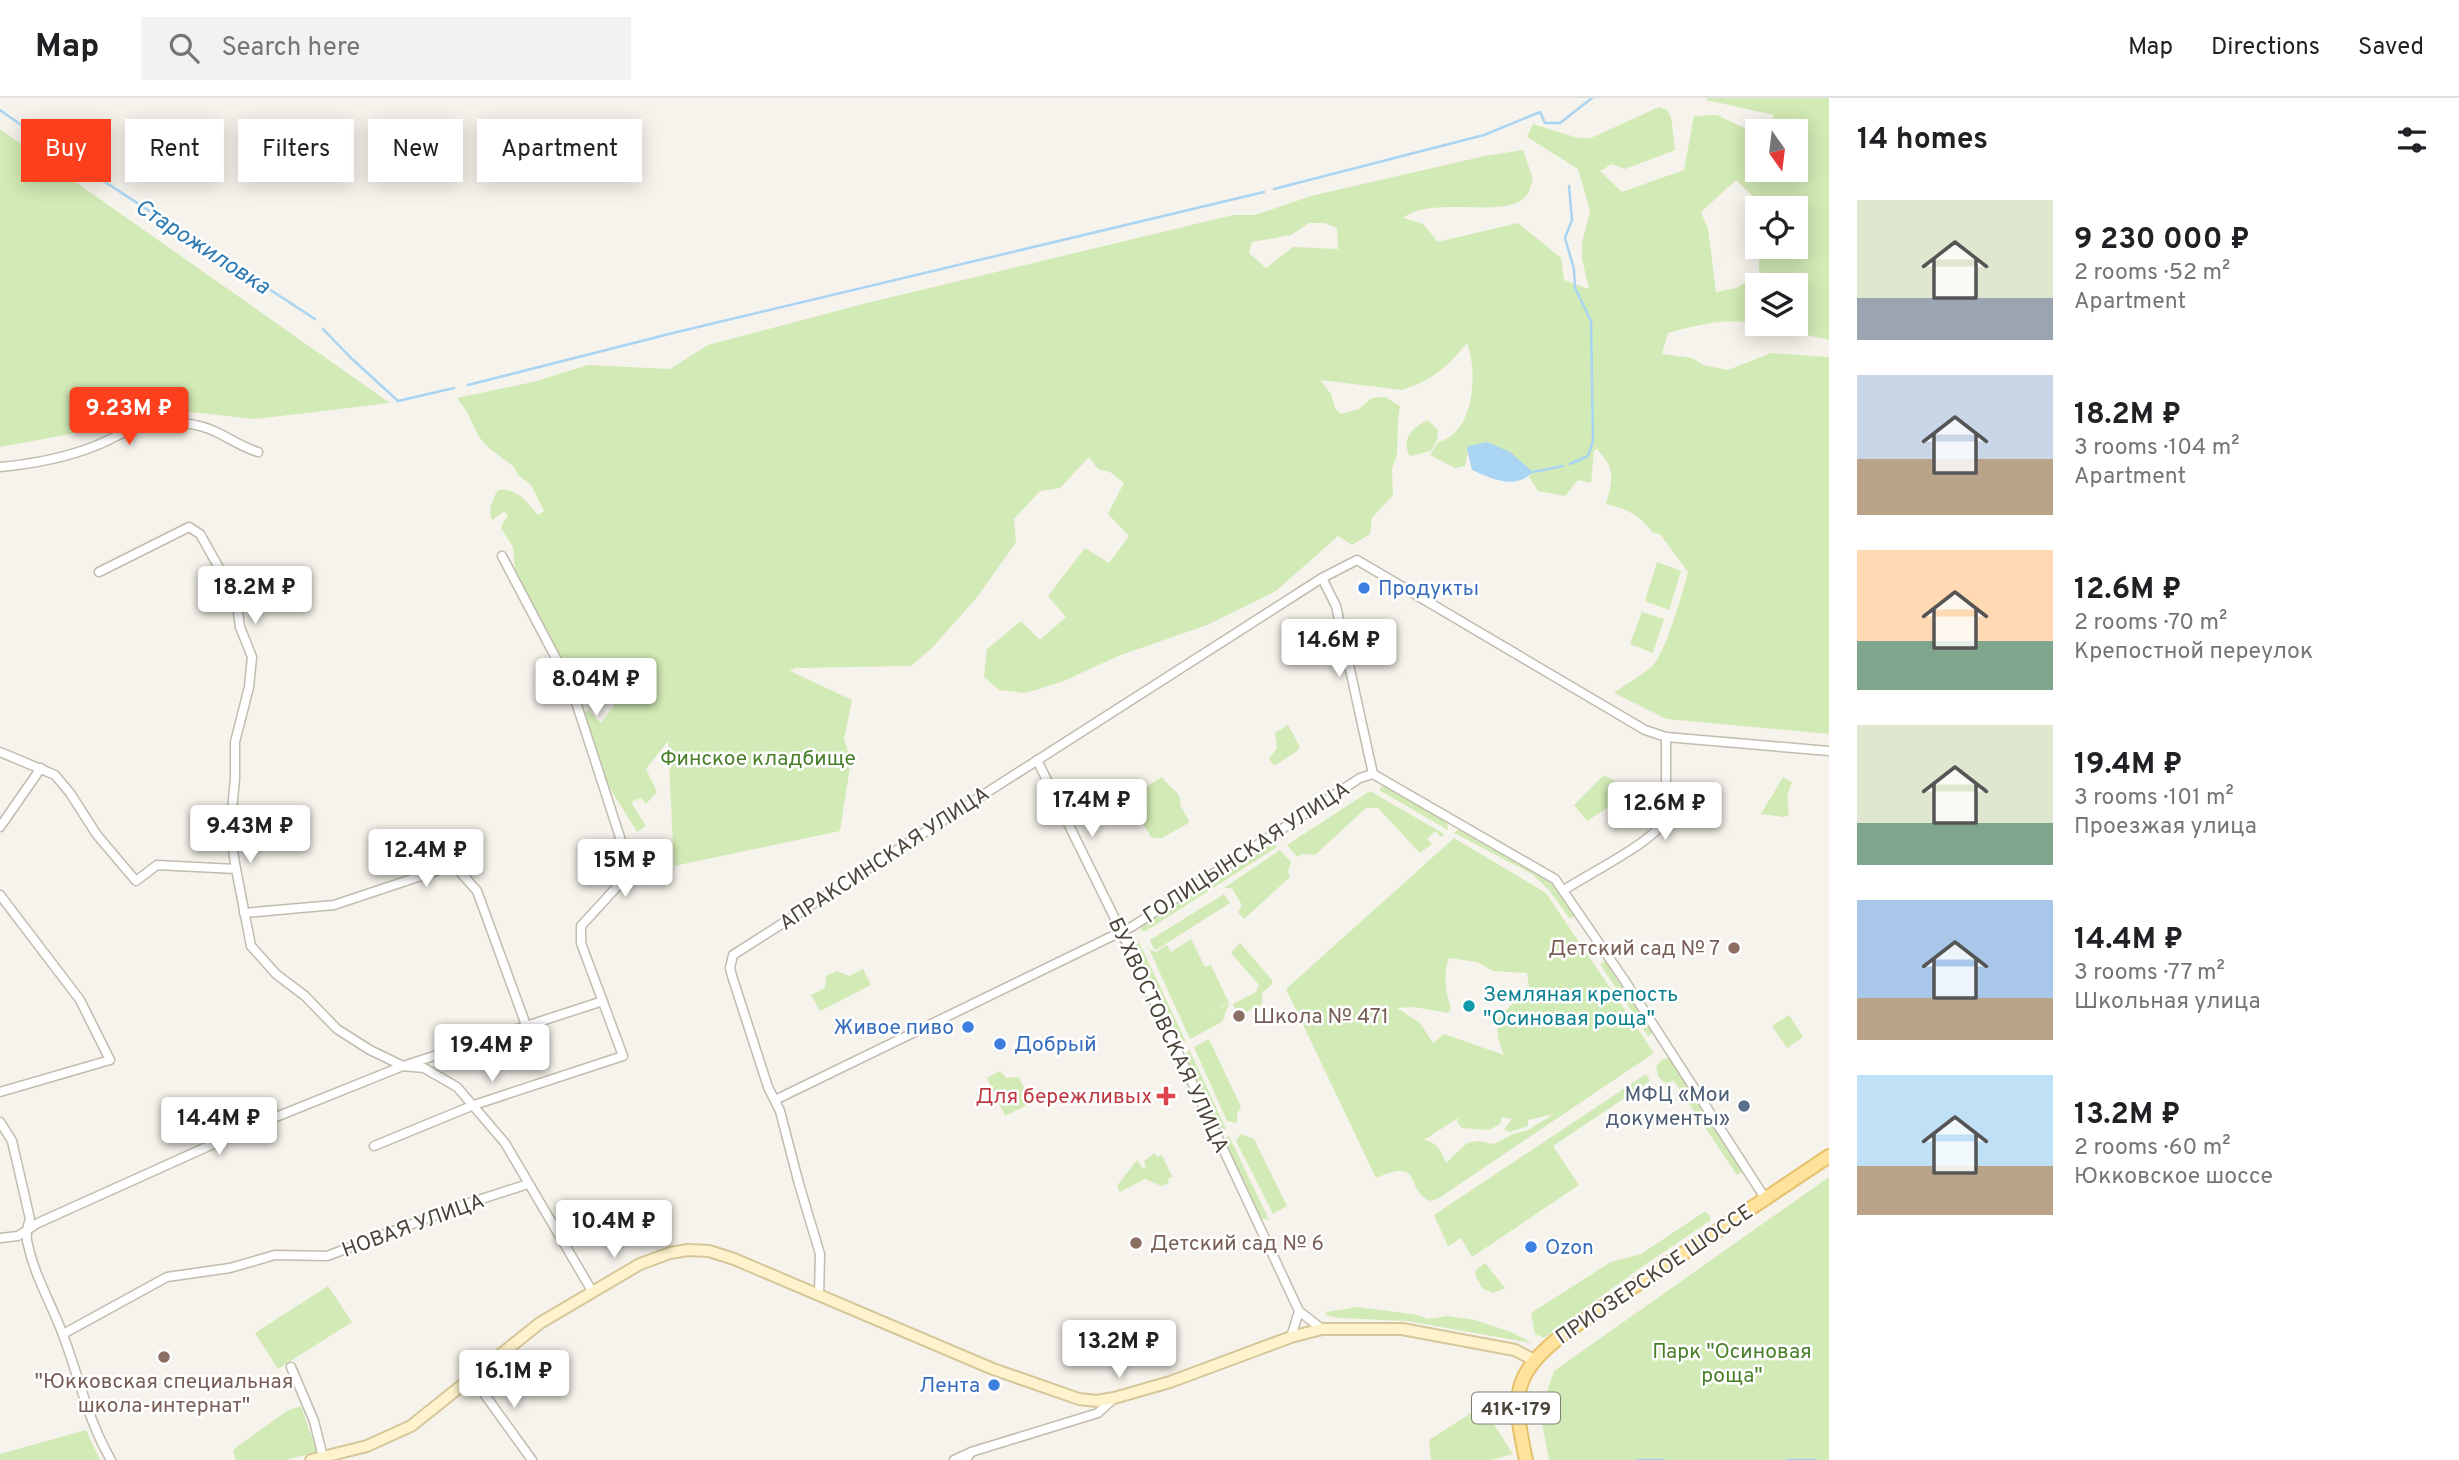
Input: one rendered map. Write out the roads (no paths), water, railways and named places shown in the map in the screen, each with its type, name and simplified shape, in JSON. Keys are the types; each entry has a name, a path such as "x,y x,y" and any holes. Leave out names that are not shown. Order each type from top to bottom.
{"main road":[{"name":"ПРИОЗЕРСКОЕ ШОССЕ","path":"1526,1460 1516,1411 1517,1395 1534,1360 1566,1332 1829,1156"},
{"path":"311,1460 367,1446 396,1435 423,1418 534,1328 592,1291 656,1257 688,1250 709,1251 734,1259 1043,1388 1079,1399 1097,1401 1114,1398 1214,1367 1291,1337 1322,1329 1402,1329 1515,1350 1534,1360"}],"street":[{"path":"0,467 63,457 94,447 139,426 158,422 201,426 244,448 258,452"},
{"path":"99,572 189,527 200,534 236,598 240,627 252,657 249,687 235,742 236,779 230,831 251,946 276,974 305,996 337,1029 370,1050 403,1066 424,1068 457,1087 505,1143 592,1291"},
{"path":"374,1146 474,1105 623,1056 581,943 581,926 625,878 628,862 575,699 502,556"},
{"name":"АПРАКСИНСКАЯ УЛИЦА","path":"819,1295 820,1254 780,1111 768,1087 732,976 730,968 733,955 1322,578 1357,560 1645,730 1666,737 1829,751"},
{"path":"1322,578 1336,606 1373,774"},
{"path":"1564,890 1660,827 1665,819 1666,809 1666,737"},
{"path":"0,752 55,775 97,835 136,881 157,865 236,869"},
{"name":"БУХВОСТОВСКАЯ УЛИЦА","path":"1037,760 1121,931 1299,1311 1322,1329"},
{"path":"0,827 41,768"},
{"name":"ГОЛИЦЫНСКАЯ УЛИЦА","path":"775,1100 1121,931 1360,778 1373,774 1544,871 1564,890 1765,1198"},
{"path":"244,913 334,905 454,865 477,891 526,1025"},
{"path":"0,895 80,1000 110,1060 0,1092"},
{"path":"0,1238 18,1236 251,1127 403,1066 603,1000"},
{"path":"0,1122 12,1141 30,1219 26,1230 27,1243 41,1286 63,1334 97,1437 111,1460"},
{"name":"НОВАЯ УЛИЦА","path":"63,1334 167,1277 230,1268 275,1255 327,1256 460,1206 528,1184"},
{"path":"1291,1337 1299,1311"},
{"path":"291,1367 314,1421 323,1457"},
{"path":"472,1377 533,1460"},
{"path":"954,1460 971,1452 1098,1413 1114,1398"},
{"path":"966,1460 971,1452"}],"water":[{"path":"1487,442 1510,452 1533,472 1519,481 1511,482 1472,470 1467,449 1469,446"}],"waterway":[{"path":"1274,189 1484,135 1540,112 1545,123 1560,123 1592,98"},
{"name":"Старожиловка","path":"0,110 21,125"},
{"name":"Старожиловка","path":"105,182 315,319"},
{"path":"1569,186 1572,220 1565,238 1574,269 1575,288 1591,321 1593,441 1588,456 1570,464"},
{"path":"468,385 677,332 1264,192"},
{"name":"Старожиловка","path":"323,329 398,401 454,388"},
{"path":"1533,472 1563,466"},
{"path":"1638,1460 1664,1460"},
{"path":"1787,1460 1816,1460"}],"place":[{"name":"Продукты","path":"1364,588"},
{"name":"Детский сад № 7","path":"1734,948"},
{"name":"Земляная крепость \"Осиновая роща\"","path":"1469,1006"},
{"name":"Школа № 471","path":"1239,1016"},
{"name":"Живое пиво","path":"968,1027"},
{"name":"Добрый","path":"1000,1044"},
{"name":"Для бережливых","path":"1166,1096"},
{"name":"МФЦ «Мои документы»","path":"1744,1106"},
{"name":"Детский сад № 6","path":"1136,1243"},
{"name":"Ozon","path":"1531,1247"},
{"name":"\"Юкковская специальная школа-интернат\"","path":"164,1357"},
{"name":"Лента","path":"994,1385"}],"park label":[{"name":"Финское кладбище","path":"758,758"},
{"name":"Парк \"Осиновая роща\"","path":"1732,1363"}]}
